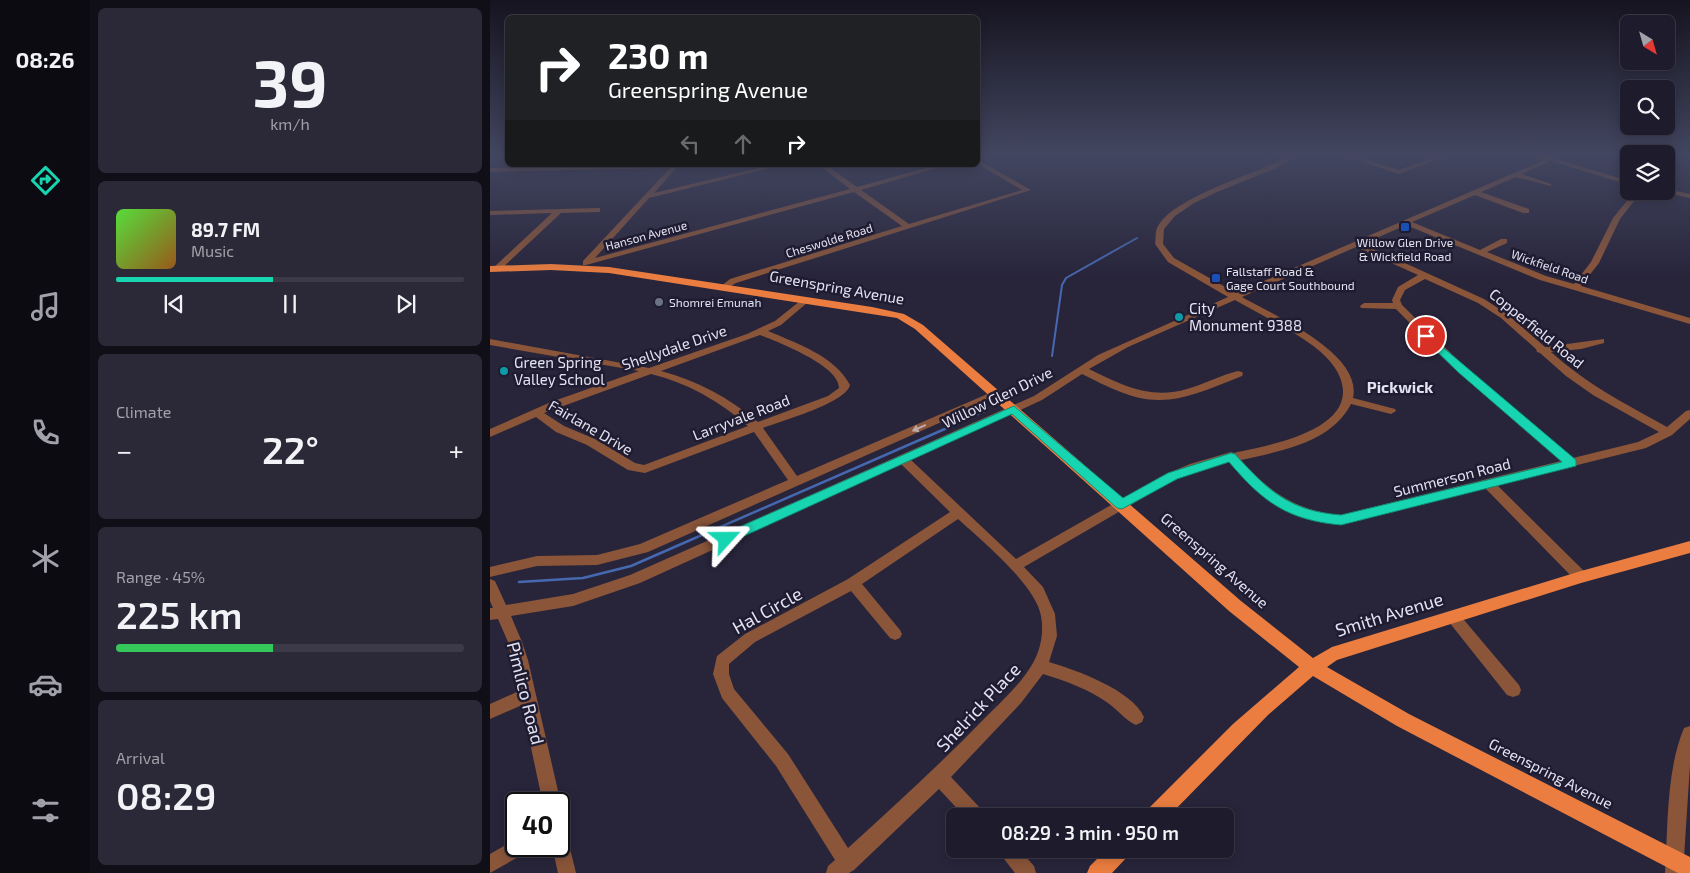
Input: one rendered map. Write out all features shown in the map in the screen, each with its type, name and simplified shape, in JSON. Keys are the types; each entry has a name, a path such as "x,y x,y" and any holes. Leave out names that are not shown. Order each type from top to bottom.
{"main road":[{"name":"Greenspring Avenue","path":"497,268 581,266 889,313 909,320 1014,409 1235,606 1312,667 1403,720 1679,867"},
{"name":"Smith Avenue","path":"1163,808 1275,697 1312,667 1332,654 1454,618 1581,577 1690,547"},
{"path":"1097,873 1113,858"}],"street":[{"path":"581,266 649,195"},
{"path":"646,198 659,195"},
{"name":"Hanson Avenue","path":"581,266 835,195"},
{"path":"863,195 908,228"},
{"name":"Cheswolde Road","path":"724,287 733,282 1013,195"},
{"path":"1015,566 1180,473 1231,456 1313,435 1339,417 1348,400 1347,379 1340,366 1330,354 1310,340 1168,257 1158,243 1158,232 1172,214 1190,202 1207,195"},
{"name":"Willow Glen Drive","path":"496,614 573,600 619,586 1014,409 1052,390 1111,351 1468,195"},
{"path":"1481,195 1526,211"},
{"path":"1575,288 1595,263 1617,218 1632,200"},
{"path":"490,213 597,210"},
{"path":"490,276 559,211"},
{"name":"Wickfield Road","path":"1405,222 1480,253 1575,288 1690,321"},
{"path":"1480,253 1504,241"},
{"name":"Copperfield Road","path":"1356,244 1494,308 1556,364 1598,393 1668,432"},
{"path":"1425,275 1402,289 1396,300 1398,306 1462,370 1571,463"},
{"name":"Shellydale Drive","path":"490,433 536,412 761,332 778,322 805,300"},
{"path":"1364,306 1398,306"},
{"name":"Larryvale Road","path":"660,464 832,398 844,389 846,385 842,376 808,354 761,332"},
{"path":"1540,350 1581,346 1601,341"},
{"path":"490,342 654,370 708,392 731,406 756,427 771,445 795,482"},
{"path":"1082,370 1128,393 1154,398 1180,395 1238,374"},
{"name":"Willow Glen Drive","path":"490,572 524,562 597,560 629,553 996,394"},
{"path":"1348,400 1391,412"},
{"name":"Fairlane Drive","path":"536,412 560,429 592,442 632,467 646,469 660,464"},
{"name":"Summerson Road","path":"1231,456 1256,485 1276,501 1301,513 1327,520 1355,518 1642,445 1668,432 1690,413"},
{"name":"Shelrick Place","path":"841,868 939,777 1015,698 1040,666 1050,636 1048,614 1038,591 987,537 958,512 904,459"},
{"path":"1488,484 1581,577"},
{"name":"Hal Circle","path":"841,868 782,760 728,693 721,674 722,660 738,647 852,583 958,512"},
{"path":"852,583 895,634"},
{"name":"Pimlico Road","path":"490,585 496,614 515,642 549,792"},
{"path":"1454,618 1513,690"},
{"path":"1040,666 1078,678 1111,695 1136,717"},
{"path":"490,712 528,694"},
{"path":"1679,867 1681,767 1690,734"},
{"path":"939,777 968,808"},
{"path":"490,864 505,855"},
{"path":"564,857 568,873"},
{"path":"1014,858 1027,873"}],"waterway":[{"path":"1052,356 1062,285 1066,278 1137,238"},
{"path":"967,419 985,411"},
{"path":"519,582 583,578 631,566 970,418"}],"place":[{"name":"Willow Glen Drive & Wickfield Road","path":"1405,227"},
{"name":"Fallstaff Road & Gage Court Southbound","path":"1216,278"},
{"name":"Shomrei Emunah","path":"659,302"},
{"name":"City Monument 9388","path":"1179,317"},
{"name":"Green Spring Valley School","path":"504,371"}],"district":[{"name":"Pickwick","path":"1400,386"}],"route":[{"path":"726,539 1014,409 1122,504 1173,476 1231,456 1247,476 1276,501 1314,518 1327,520 1355,518 1571,463 1462,370 1426,336"}]}
